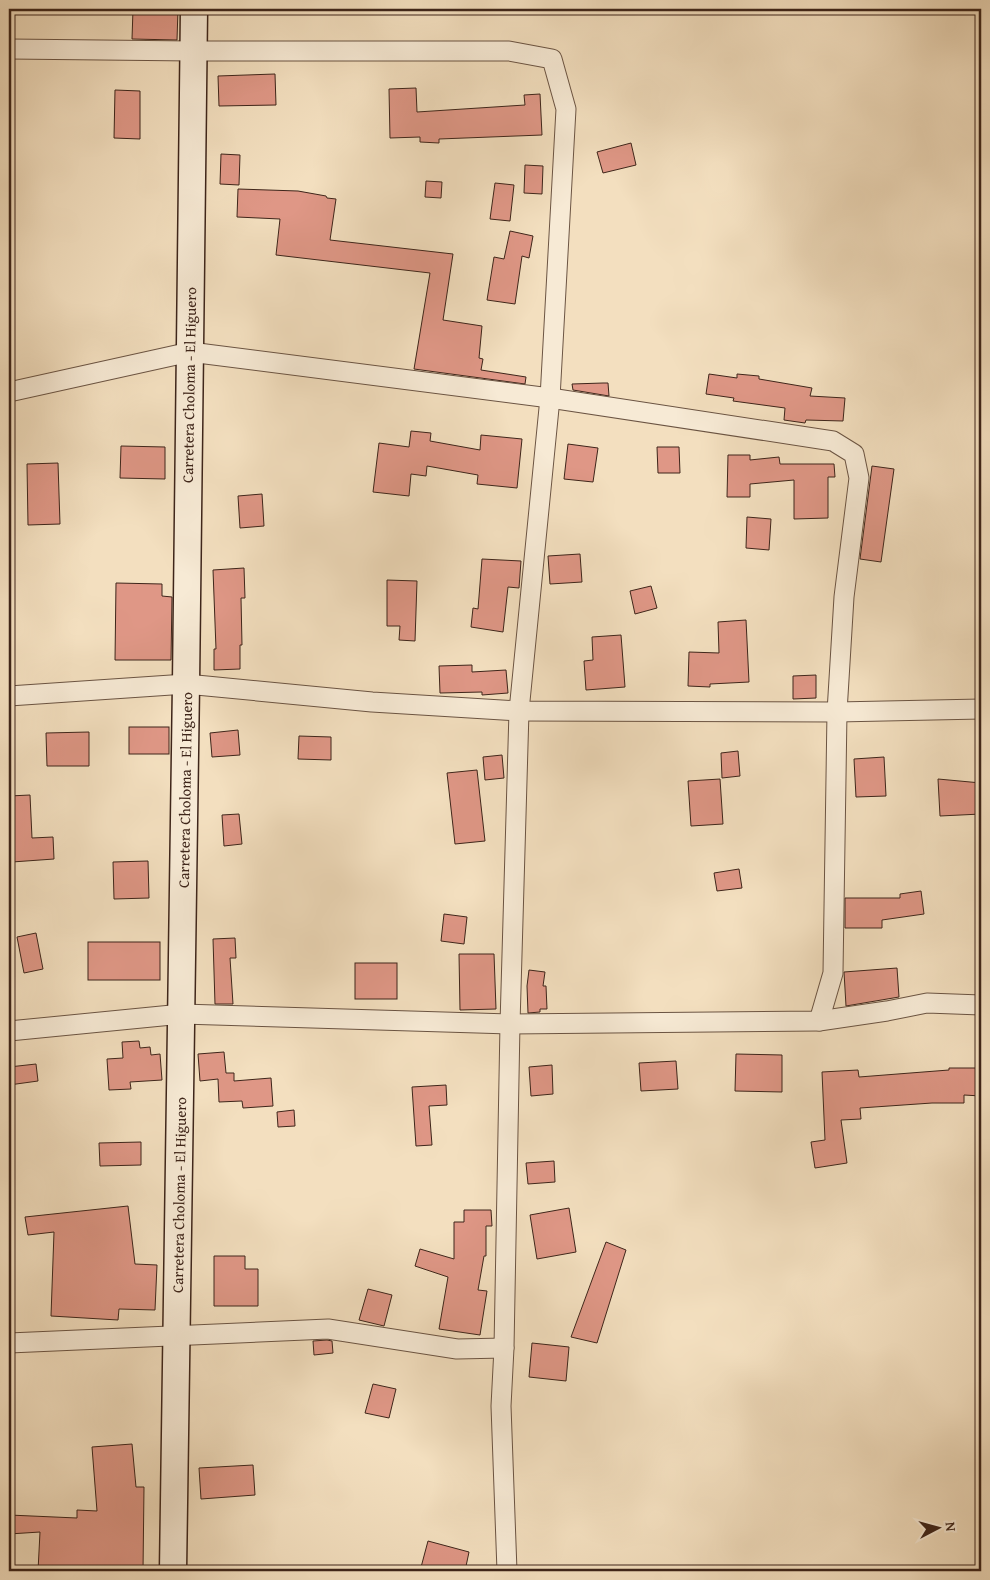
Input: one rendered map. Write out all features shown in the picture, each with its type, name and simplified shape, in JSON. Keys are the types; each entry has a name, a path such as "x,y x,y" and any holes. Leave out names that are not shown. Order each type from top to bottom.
{"street":[{"name":"Carretera Choloma - El Higuero","path":"173,1571 182,1014 194,9"},
{"path":"9,49 509,51 552,59 566,109 550,398 519,711 501,1406 508,1571"},
{"path":"9,392 190,352 550,398 833,441 854,454 859,478 844,597 838,712 833,972 819,1021"},
{"path":"9,696 186,684 372,702 519,711 838,712 981,709"},
{"path":"9,1031 182,1014 510,1024 819,1021 927,1003 981,1005"},
{"path":"9,1343 328,1330 457,1349 504,1348"}],"building":[{"path":"133,9 178,9 177,40 132,39"},
{"path":"275,74 276,105 219,106 218,76"},
{"path":"416,88 417,112 525,105 524,95 540,94 542,135 439,139 439,143 420,142 420,137 390,138 389,89"},
{"path":"115,90 140,91 140,139 114,138"},
{"path":"631,143 636,165 603,173 597,152"},
{"path":"221,154 240,155 239,185 220,184"},
{"path":"525,165 543,166 542,194 524,193"},
{"path":"426,181 442,182 441,198 425,197"},
{"path":"495,183 514,185 510,221 490,219"},
{"path":"238,189 298,191 336,199 330,240 453,254 443,320 482,326 479,358 483,359 481,370 526,377 525,384 414,369 430,273 276,255 280,219 237,217"},
{"path":"510,231 533,236 529,258 522,256 515,304 487,300 494,257 504,259"},
{"path":"709,374 737,378 737,374 759,376 759,379 812,388 810,396 845,398 843,421 806,420 805,423 784,420 785,408 733,401 734,398 706,394"},
{"path":"608,383 609,396 573,390 572,384"},
{"path":"411,431 431,433 430,441 480,450 481,435 522,439 517,488 477,484 478,475 427,466 426,476 411,474 409,496 373,492 379,443 409,447"},
{"path":"568,444 598,448 593,482 564,479"},
{"path":"121,446 165,447 165,479 120,478"},
{"path":"657,447 679,447 680,473 658,473"},
{"path":"728,455 750,455 750,460 779,457 780,464 834,464 835,477 828,477 828,518 794,519 794,480 750,484 750,497 727,497"},
{"path":"58,463 60,524 28,525 27,464"},
{"path":"872,466 894,469 881,562 860,559"},
{"path":"262,494 264,526 240,528 238,496"},
{"path":"747,517 771,519 769,550 746,548"},
{"path":"580,554 582,582 550,584 548,556"},
{"path":"482,559 521,561 519,588 508,587 503,632 471,627 473,608 478,609"},
{"path":"244,568 245,598 241,598 242,645 240,645 240,669 214,670 214,649 216,649 213,570"},
{"path":"387,580 417,581 415,641 399,640 400,626 387,626"},
{"path":"116,583 162,584 162,596 172,597 171,660 115,660"},
{"path":"651,586 657,608 635,614 630,591"},
{"path":"746,620 749,682 710,684 710,687 688,686 689,652 719,653 718,622"},
{"path":"621,635 625,687 586,690 584,661 593,660 592,637"},
{"path":"472,665 472,672 506,670 508,693 482,695 482,692 440,693 439,666"},
{"path":"816,675 816,698 793,699 793,676"},
{"path":"129,727 169,727 169,754 129,754"},
{"path":"238,730 240,755 212,757 210,733"},
{"path":"89,732 89,766 47,766 46,733"},
{"path":"299,736 331,737 331,760 298,759"},
{"path":"738,751 740,776 722,778 721,753"},
{"path":"502,755 504,778 485,780 483,757"},
{"path":"884,757 886,796 856,797 854,759"},
{"path":"477,770 485,841 455,844 447,773"},
{"path":"720,779 723,824 691,826 688,781"},
{"path":"938,779 981,783 981,814 940,816"},
{"path":"30,795 32,838 53,837 54,859 12,862 9,796"},
{"path":"239,814 242,844 224,846 222,815"},
{"path":"148,861 149,898 114,899 113,862"},
{"path":"739,869 742,888 717,891 714,873"},
{"path":"921,891 924,914 882,920 882,928 845,928 845,898 900,898 900,894"},
{"path":"444,914 467,917 464,944 441,941"},
{"path":"36,933 43,969 24,973 17,937"},
{"path":"235,938 236,958 230,958 233,1004 215,1004 213,939"},
{"path":"88,942 160,942 160,980 88,980"},
{"path":"459,954 494,954 496,1009 460,1010"},
{"path":"355,963 397,963 397,999 355,999"},
{"path":"897,968 899,997 846,1006 844,972"},
{"path":"529,970 545,972 543,986 546,986 547,1009 540,1009 540,1012 528,1013 527,986"},
{"path":"139,1041 140,1048 150,1047 151,1055 160,1054 162,1080 130,1082 131,1089 109,1090 107,1059 123,1058 122,1042"},
{"path":"224,1052 226,1073 234,1073 234,1081 271,1078 273,1106 243,1108 242,1101 219,1102 218,1079 200,1081 198,1054"},
{"path":"736,1054 782,1055 782,1092 735,1091"},
{"path":"676,1061 678,1089 641,1091 639,1063"},
{"path":"36,1064 38,1081 9,1085 9,1067"},
{"path":"552,1065 553,1094 531,1096 529,1067"},
{"path":"949,1068 981,1068 981,1096 964,1095 964,1103 932,1103 860,1108 861,1119 841,1120 847,1163 815,1168 811,1142 825,1140 822,1072 858,1070 859,1077 949,1070"},
{"path":"446,1085 447,1105 429,1106 432,1145 416,1146 412,1087"},
{"path":"294,1110 295,1126 278,1127 277,1112"},
{"path":"141,1142 141,1165 100,1166 99,1143"},
{"path":"554,1161 555,1182 528,1184 526,1163"},
{"path":"128,1206 135,1264 157,1265 155,1310 119,1309 118,1320 51,1316 54,1232 28,1235 25,1217"},
{"path":"569,1208 576,1252 537,1259 530,1215"},
{"path":"464,1210 491,1210 492,1226 486,1226 486,1256 484,1256 478,1290 487,1291 480,1335 439,1329 448,1277 415,1266 420,1249 454,1259 454,1222 464,1222"},
{"path":"606,1242 626,1250 597,1343 571,1337"},
{"path":"214,1256 245,1256 245,1269 258,1269 258,1306 214,1306"},
{"path":"368,1289 392,1295 384,1326 359,1320"},
{"path":"313,1341 332,1341 333,1353 314,1355"},
{"path":"532,1343 569,1347 566,1381 529,1377"},
{"path":"373,1384 396,1389 389,1418 365,1413"},
{"path":"132,1444 136,1487 144,1487 143,1571 38,1571 40,1532 9,1534 9,1515 77,1518 77,1510 97,1511 92,1447"},
{"path":"253,1465 255,1495 201,1499 199,1468"},
{"path":"428,1541 469,1552 465,1571 420,1571"}]}
